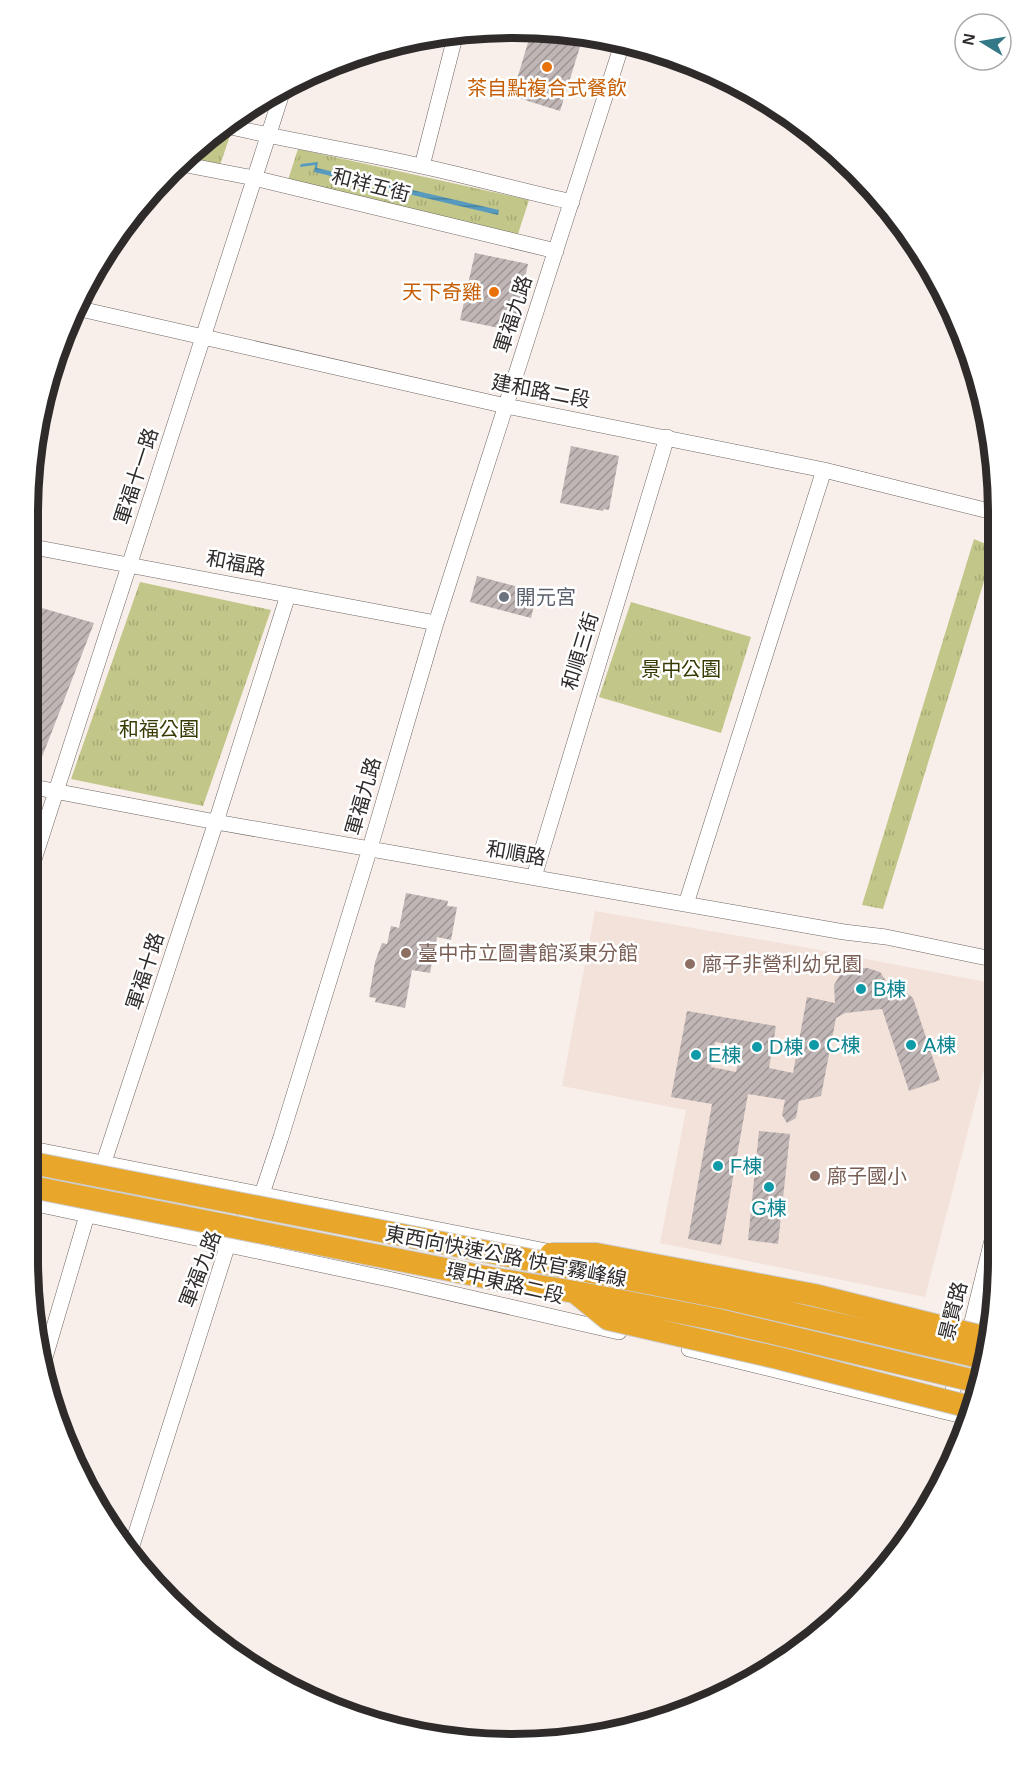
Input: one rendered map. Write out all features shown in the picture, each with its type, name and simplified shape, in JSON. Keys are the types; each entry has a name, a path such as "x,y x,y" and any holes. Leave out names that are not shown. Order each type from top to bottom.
{"highway":[{"name":"東西向快速公路 快官霧峰線","path":"38,1164 492,1253 596,1254 814,1295 979,1344"},
{"name":"東西向快速公路 快官霧峰線","path":"38,1188 490,1278 714,1319 971,1380"},
{"path":"575,1292 608,1319 777,1358 964,1405"}],"street":[{"path":"422,166 454,42"},
{"name":"軍福九路","path":"129,1538 228,1244 262,1194 370,848 436,623 620,50"},
{"name":"軍福十一路","path":"38,845 281,98"},
{"name":"和祥五街","path":"235,128 269,137 422,166 526,193 572,202"},
{"name":"和祥五街","path":"189,165 254,178 556,251"},
{"name":"建和路二段","path":"83,310 506,406 824,470 901,490 988,507"},
{"name":"和順三街","path":"534,877 667,437"},
{"path":"686,904 824,470"},
{"name":"和福路","path":"38,548 436,623"},
{"name":"軍福十路","path":"47,1351 87,1214 216,822 288,594"},
{"name":"和順路","path":"38,788 216,822 844,932 886,937 988,958"},
{"name":"環中東路二段","path":"38,1150 748,1293 979,1345"},
{"name":"環中東路二段","path":"38,1204 526,1309 960,1416"},
{"name":"景賢路","path":"946,1413 978,1351"}],"shaded area":[{"name":"廍子國小","path":"595,911 988,982 988,1054 925,1297 660,1243 686,1110 562,1086"}],"green space":[{"path":"231,133 219,168 192,162 223,136"},
{"path":"298,149 529,200 518,234 287,183"},
{"path":"974,539 988,545 988,568 883,909 862,905"},
{"name":"和福公園","path":"140,582 271,610 203,806 71,779"},
{"name":"景中公園","path":"631,602 751,637 721,733 599,697"}],"water":[{"path":"318,162 317,168 499,210 498,215 314,172 315,165 300,167 301,164"}],"building":[{"name":"茶自點複合式餐飲","path":"529,39 581,43 560,111 512,96"},
{"name":"天下奇雞","path":"475,253 528,264 514,331 460,320"},
{"path":"571,446 619,456 609,510 604,509 603,511 560,503"},
{"name":"開元宮","path":"477,576 537,592 531,618 470,602"},
{"path":"38,607 94,623 42,757 38,756"},
{"name":"臺中市立圖書館溪東分館","path":"406,893 448,901 447,906 457,907 451,940 437,937 430,973 412,970 405,1008 375,1002 376,998 369,997 375,962 382,943 387,944 391,926 399,928"},
{"path":"867,968 880,972 886,981 888,993 902,989 913,998 940,1080 909,1091 882,1009 845,1013 836,1018 821,1096 799,1101 796,1118 787,1123 782,1115 785,1100 748,1094 721,1245 688,1239 712,1104 671,1097 687,1011 776,1026 769,1068 793,1073 807,997 835,1003 834,985 840,975 851,969","holes":["715,1042 741,1046 736,1072 711,1067"]},
{"name":"G棟","path":"759,1131 790,1134 778,1244 748,1240"}],"place":[{"name":"茶自點複合式餐飲","path":"547,67"},
{"name":"天下奇雞","path":"494,292"},
{"name":"開元宮","path":"504,597"},
{"name":"臺中市立圖書館溪東分館","path":"406,953"},
{"name":"廍子非營利幼兒園","path":"690,964"},
{"name":"B棟","path":"861,989"},
{"name":"C棟","path":"814,1045"},
{"name":"A棟","path":"911,1045"},
{"name":"D棟","path":"757,1047"},
{"name":"E棟","path":"696,1055"},
{"name":"F棟","path":"718,1166"},
{"name":"廍子國小","path":"815,1176"},
{"name":"G棟","path":"769,1187"}]}
